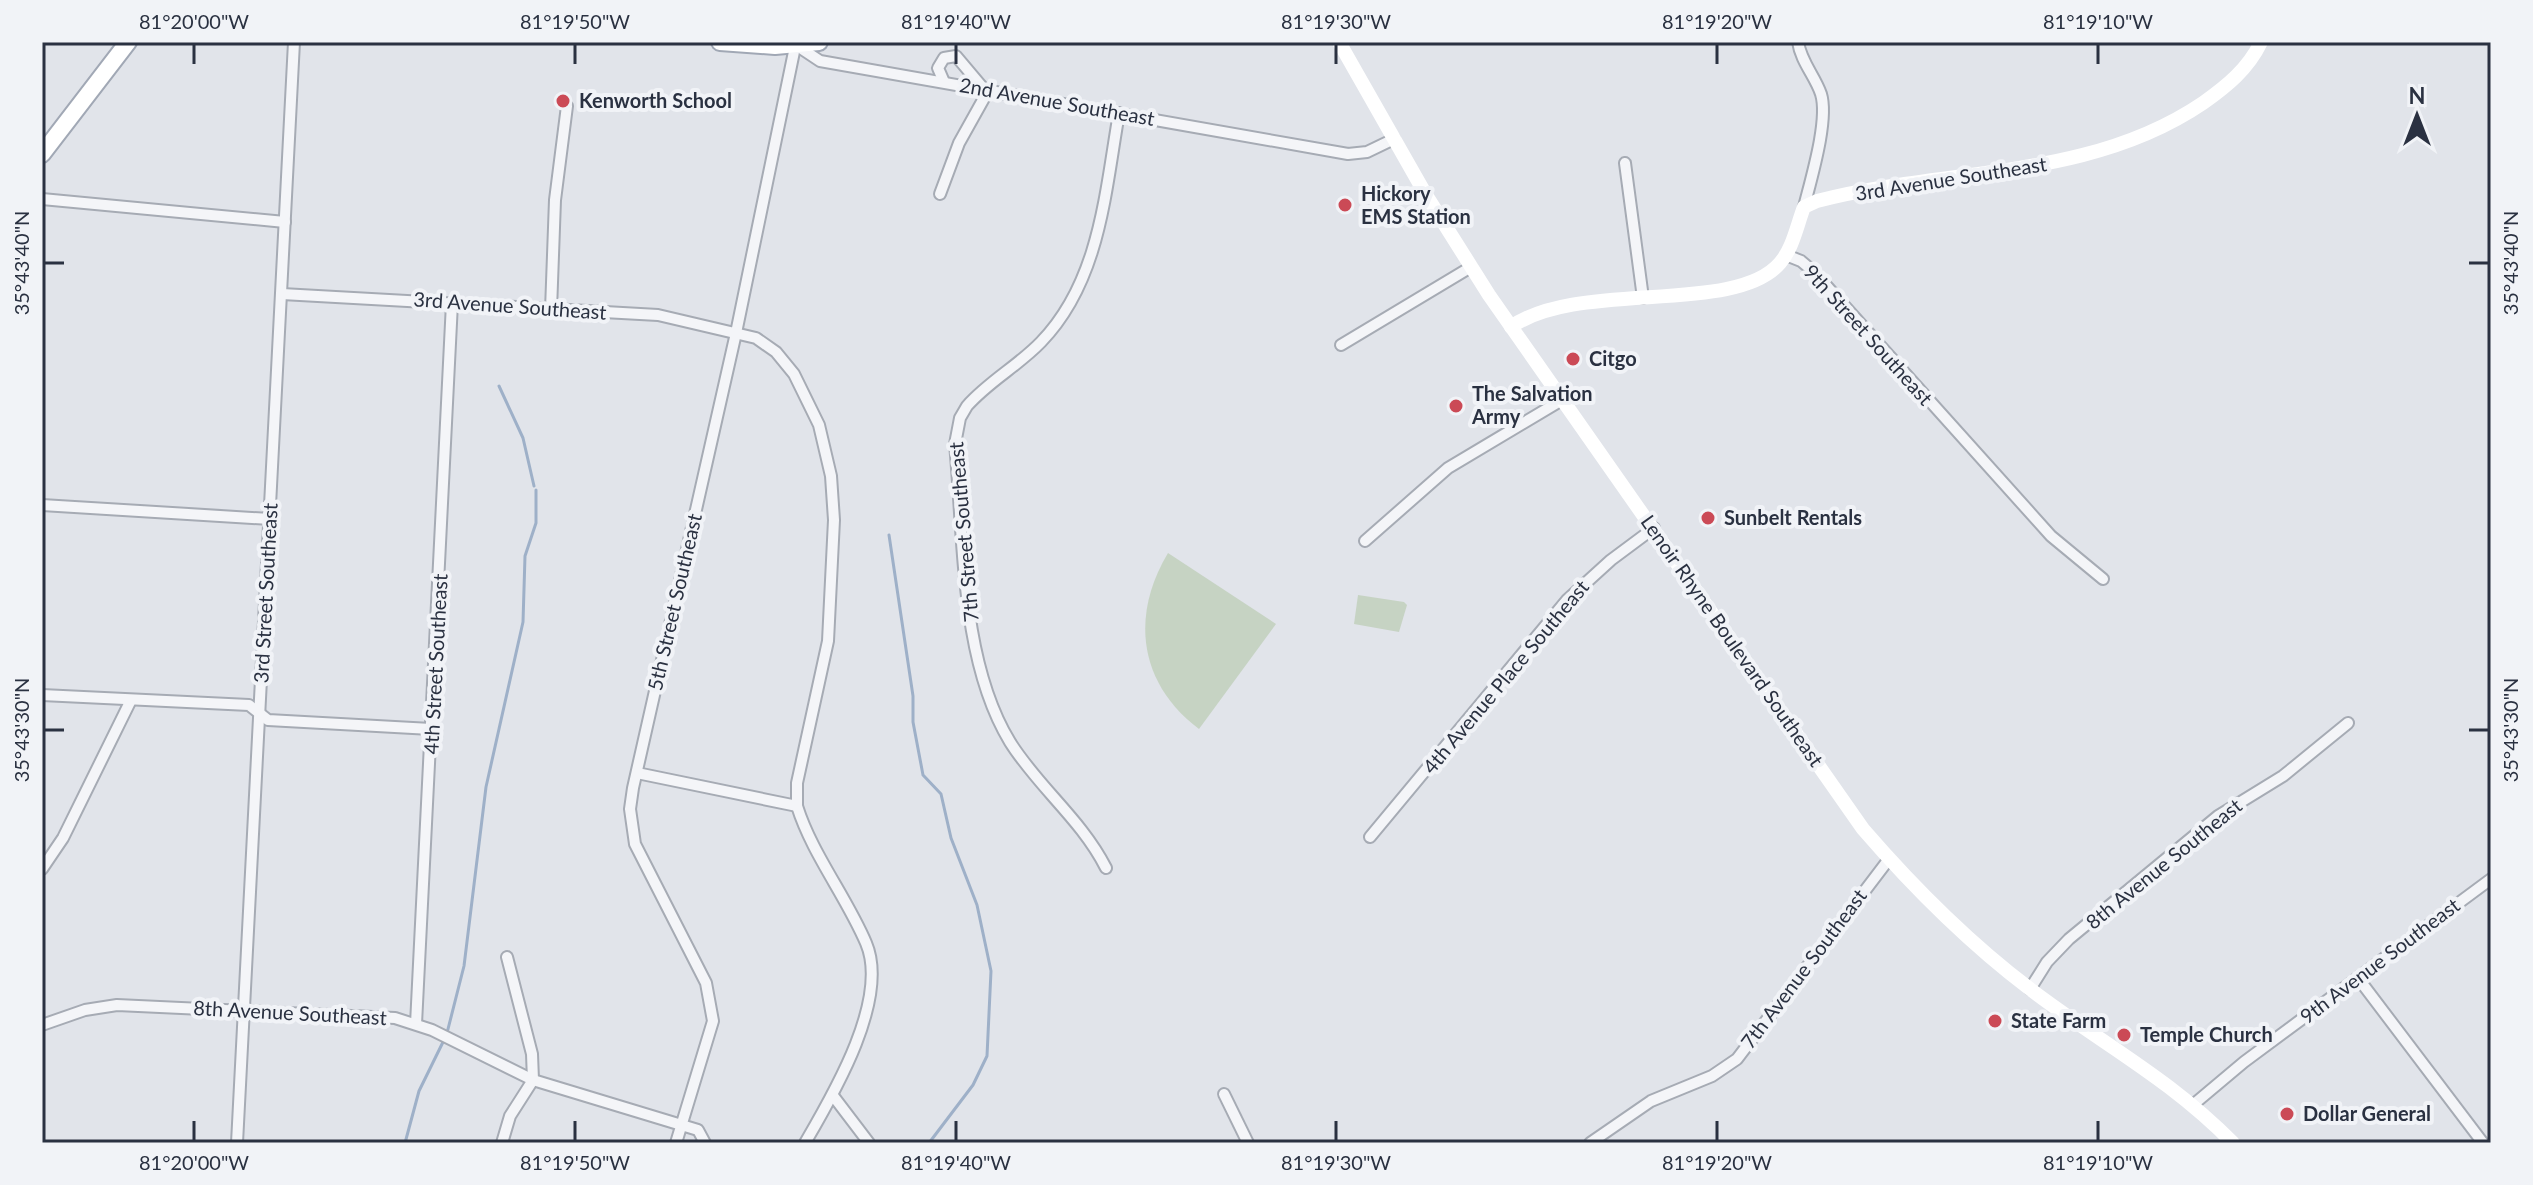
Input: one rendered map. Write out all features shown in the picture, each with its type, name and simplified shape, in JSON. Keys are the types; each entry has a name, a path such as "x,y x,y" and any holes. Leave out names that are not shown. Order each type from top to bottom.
{"main road":[{"path":"42,154 128,42"},
{"name":"2nd Avenue Southeast","path":"723,42 796,44"},
{"path":"796,44 819,42"},
{"name":"Lenoir Rhyne Boulevard Southeast","path":"1339,42 1471,267 1511,327 1840,798 1889,859 1936,908 2030,989 2194,1104 2233,1143"},
{"name":"3rd Avenue Southeast","path":"1804,207 1832,197 2049,164 2099,152 2166,125 2221,90 2248,65 2261,42"},
{"name":"9th Street Southeast","path":"1786,255 1804,207"},
{"path":"1511,327 1543,310 1594,301 1643,298 1737,285 1768,274 1786,255"}],"street":[{"name":"3rd Street Southeast","path":"237,1143 294,42"},
{"name":"9th Street Southeast","path":"1798,42 1802,58 1821,95 1823,112 1804,207"},
{"name":"2nd Avenue Southeast","path":"796,44 820,61 1348,154 1367,152 1394,139"},
{"name":"5th Street Southeast","path":"676,1143 713,1021 713,1006 706,983 635,844 630,809 736,333 796,44"},
{"path":"940,194 959,143 988,91 976,83 956,56 944,58 938,68 944,82"},
{"path":"551,310 555,200 567,106"},
{"name":"7th Street Southeast","path":"1106,868 1091,839 1019,756 987,696 974,650 955,444 960,418 967,406 1042,341 1064,314 1085,279 1096,238 1119,113"},
{"path":"1625,163 1643,298"},
{"path":"42,199 285,222"},
{"name":"9th Street Southeast","path":"1786,255 1801,261 1814,272 2051,536 2103,579"},
{"path":"1341,345 1471,267"},
{"name":"3rd Avenue Southeast","path":"282,294 658,315 736,333 768,344 794,374 819,425 831,476 835,546 831,616 824,667 797,783 797,806"},
{"name":"4th Street Southeast","path":"416,1024 452,303"},
{"path":"1365,541 1448,468 1562,400"},
{"path":"42,505 270,519"},
{"name":"4th Avenue Place Southeast","path":"1370,837 1567,600 1654,528"},
{"path":"42,695 249,705 268,720 431,729"},
{"path":"42,869 63,838 131,700"},
{"name":"8th Avenue Southeast","path":"2030,989 2047,962 2069,939 2225,810 2283,776 2348,723"},
{"path":"637,773 797,806 865,941 871,960 862,1023 834,1097 805,1143"},
{"name":"7th Avenue Southeast","path":"1596,1141 1651,1101 1712,1076 1737,1059 1889,859"},
{"name":"9th Avenue Southeast","path":"2194,1104 2491,879"},
{"path":"502,1143 510,1116 533,1080 532,1054 507,957"},
{"path":"2358,978 2483,1143"},
{"name":"8th Avenue Southeast","path":"42,1025 102,1006 395,1018 416,1024 533,1080 698,1130 705,1143"},
{"path":"1224,1094 1248,1143"},
{"path":"834,1097 869,1143"}],"green space":[{"path":"1168,553 1276,624 1199,729 1179,711 1164,691 1153,670 1147,648 1145,625 1148,601"},
{"path":"1358,595 1404,602 1407,605 1399,632 1354,624"}],"waterway":[{"path":"499,386 523,438 534,486"},
{"path":"447,1033 464,966 486,787 523,622 525,556 536,523 536,490"},
{"path":"889,535 913,696 913,722 923,775 941,794 951,838 977,905 991,971 987,1056 973,1085 929,1143"},
{"path":"405,1143 419,1091 444,1040"}],"place":[{"name":"Kenworth School","path":"563,101"},
{"name":"Hickory EMS Station","path":"1345,205"},
{"name":"Citgo","path":"1573,359"},
{"name":"The Salvation Army","path":"1456,406"},
{"name":"Sunbelt Rentals","path":"1708,518"},
{"name":"State Farm","path":"1995,1021"},
{"name":"Temple Church","path":"2124,1035"},
{"name":"Dollar General","path":"2287,1114"}]}
